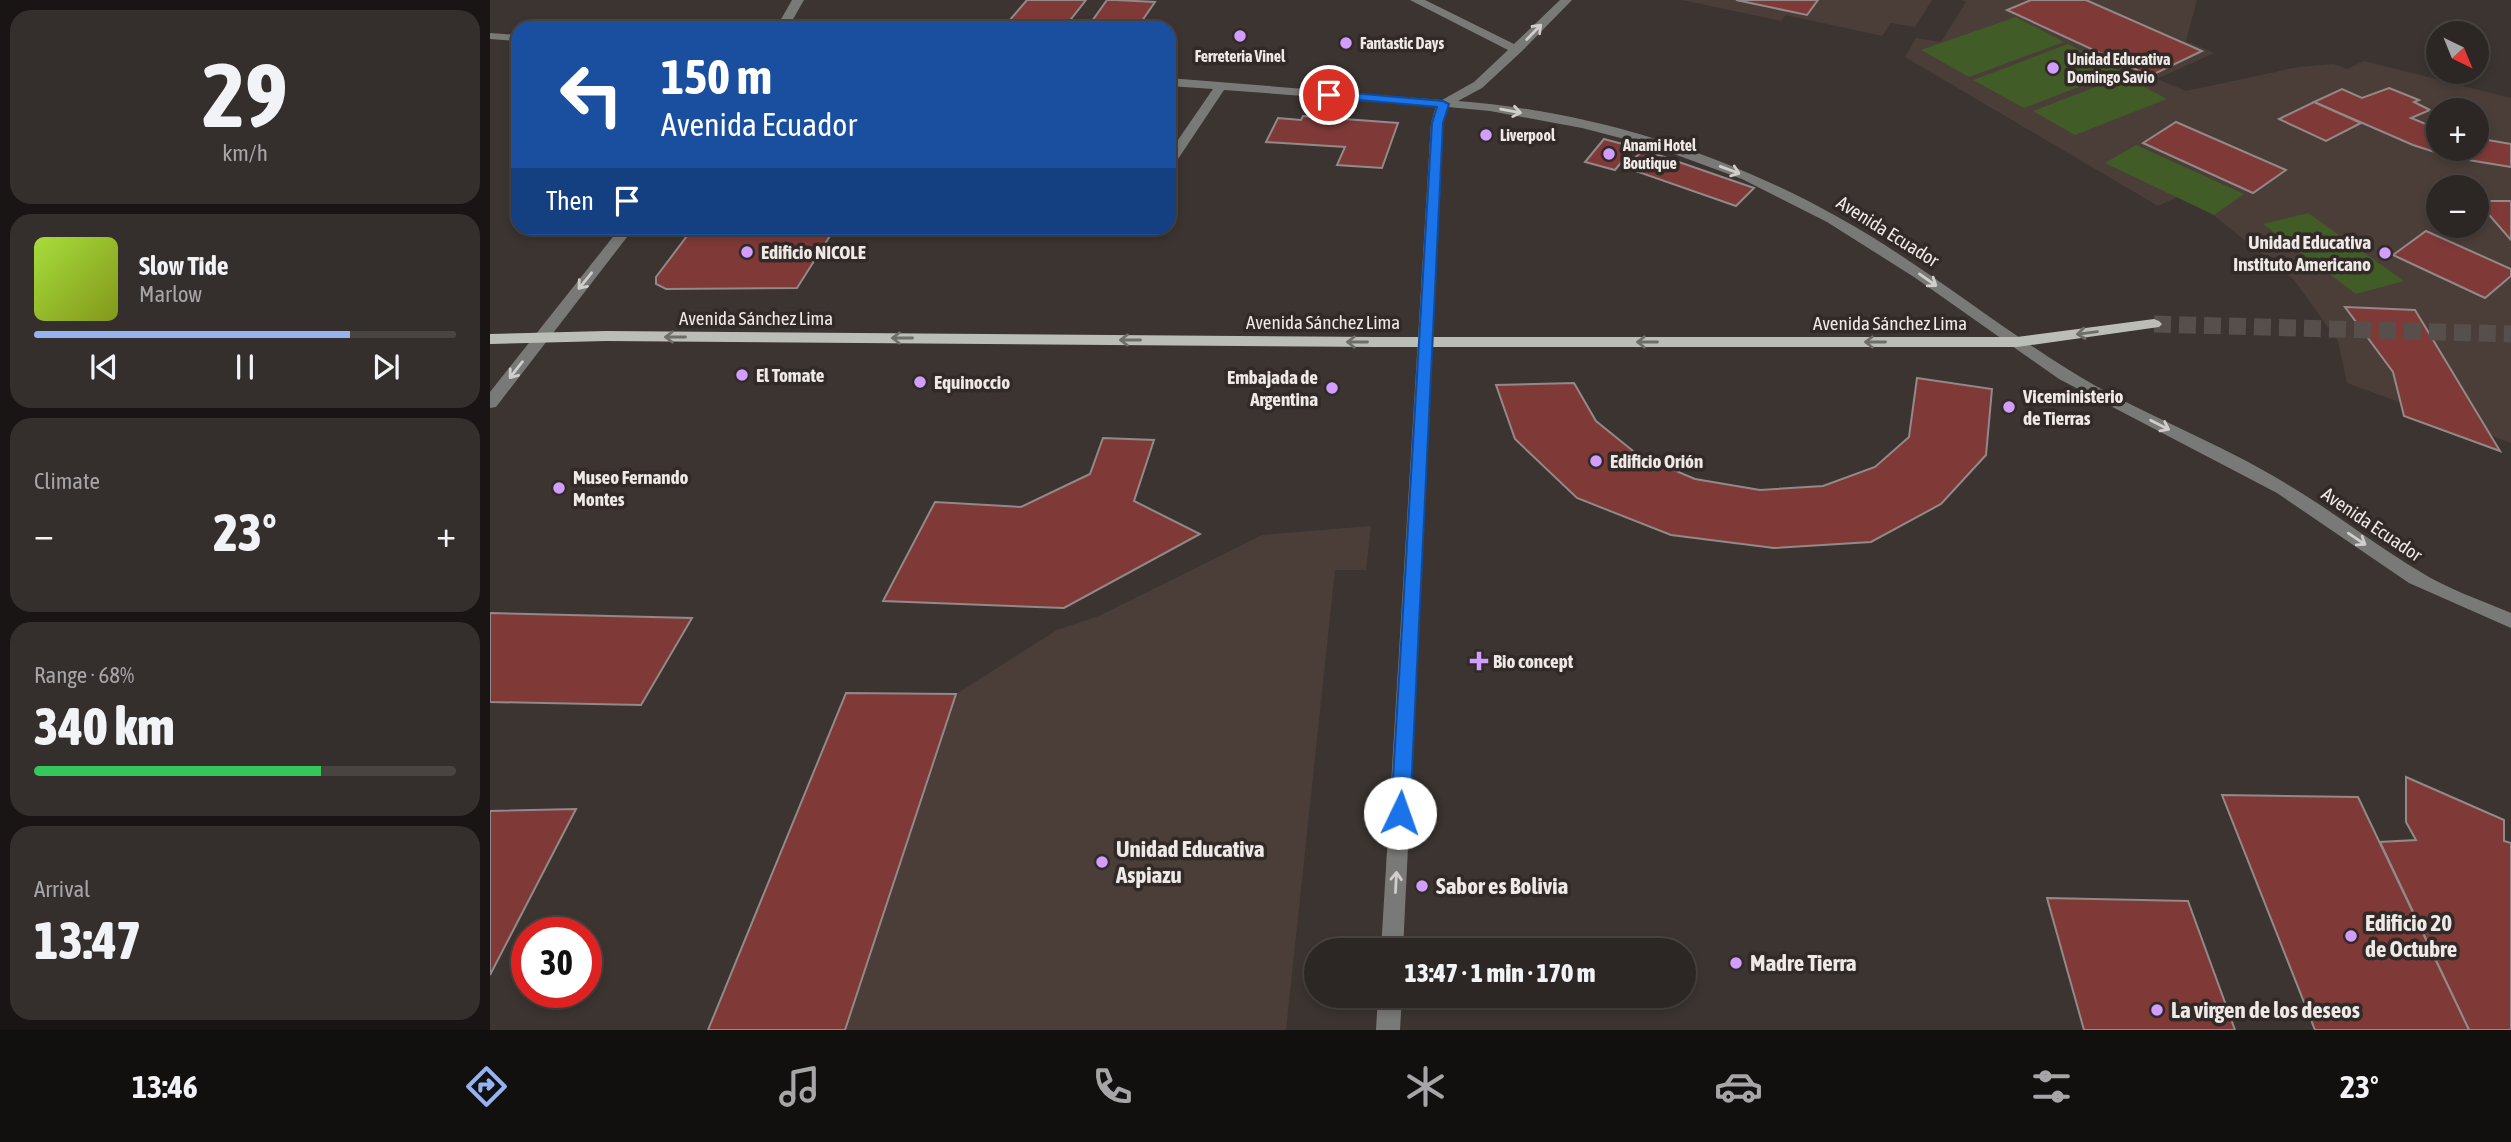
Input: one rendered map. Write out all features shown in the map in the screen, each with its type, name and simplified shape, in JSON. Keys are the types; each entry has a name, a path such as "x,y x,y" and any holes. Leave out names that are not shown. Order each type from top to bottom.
{"main road":[{"name":"Avenida Sánchez Lima","path":"490,339 541,337 2017,342 2154,324"}],"street":[{"path":"786,21 798,0"},
{"path":"1416,0 1517,50"},
{"path":"1393,938 1437,123 1443,104 1478,85 1566,0"},
{"path":"490,36 511,38"},
{"name":"Avenida Ecuador","path":"1176,83 1490,107 1583,124 1660,144 1747,176 1832,219 1919,274 2065,376 2283,489 2415,578 2511,621"},
{"path":"1176,152 1221,86"},
{"path":"490,403 621,235"},
{"path":"1388,1030 1389,1008"}],"shaded area":[{"path":"1682,0 1932,0 1915,27 1891,23 1882,36 1786,15 1781,21"},
{"name":"Unidad Educativa Instituto Americano","path":"1961,0 2197,0 2186,41 2214,53 2157,79 2186,91 2298,67 2334,64 2347,69 2364,61 2426,77 2426,84 2455,84 2511,98 2511,443 2347,383 2338,341 2294,280 2186,193 2158,206 1905,57 1916,38 1941,42 1966,2"},
{"name":"Unidad Educativa Aspiazu","path":"1371,526 1366,570 1335,570 1286,1030 845,1030 956,694 1057,630 1099,616 1262,535"}],"green space":[{"path":"2016,17 2064,42 1969,77 1921,50"},
{"path":"2068,44 2120,71 2024,108 1973,80"},
{"path":"2124,76 2167,99 2075,135 2033,111"},
{"path":"2136,145 2244,194 2214,215 2105,163"},
{"path":"2308,213 2404,281 2356,294 2263,224"}],"building":[{"path":"1027,0 1086,0 1070,21 1009,21"},
{"path":"1107,0 1155,2 1142,21 1092,21"},
{"path":"1736,0 1818,0 1807,15"},
{"path":"2031,0 2086,0 2202,51 2150,76 2007,10"},
{"path":"2389,88 2419,100 2414,102 2426,108 2426,112 2411,118 2426,124 2426,149 2314,102 2342,89 2362,98"},
{"path":"2314,102 2361,123 2326,141 2279,119"},
{"path":"1303,116 1398,123 1382,168 1337,165 1345,147 1266,142 1278,118 1301,120"},
{"path":"2176,122 2286,170 2253,193 2143,143"},
{"name":"Anami Hotel Boutique","path":"1604,139 1634,147 1615,170 1585,162"},
{"path":"2489,140 2511,144 2511,167 2474,161 2489,161"},
{"path":"1644,150 1754,188 1736,206 1624,167"},
{"path":"2489,201 2511,201 2511,240 2489,215"},
{"path":"2426,231 2426,238 2442,238 2511,269 2511,276 2485,298 2393,255"},
{"name":"Edificio NICOLE","path":"688,235 831,235 797,288 666,289 656,284 656,277"},
{"path":"2345,307 2415,310 2500,451 2404,416 2393,372"},
{"name":"Edificio Orión","path":"1917,378 1992,389 1986,455 1941,504 1871,542 1774,548 1671,535 1577,498 1515,439 1496,385 1574,383 1596,421 1638,455 1695,479 1760,490 1823,486 1875,467 1909,437"},
{"path":"1103,438 1154,440 1134,501 1200,534 1064,608 883,601 935,502 1021,507 1090,474"},
{"path":"490,613 692,618 641,705 490,702"},
{"path":"846,693 956,694 845,1030 708,1030"},
{"path":"2406,777 2504,820 2504,841 2511,843 2511,1030 2469,1030 2380,842 2416,840 2406,822"},
{"name":"Edificio 20 de Octubre","path":"2222,795 2358,797 2469,1030 2315,1030"},
{"path":"576,809 520,917 511,917 511,934 490,975 490,811"},
{"path":"2047,898 2188,901 2235,1030 2084,1030"}],"tunnel":[{"path":"2154,324 2511,334"}],"place":[{"name":"Ferreteria Vinel","path":"1240,36"},
{"name":"Fantastic Days","path":"1346,43"},
{"name":"Unidad Educativa Domingo Savio","path":"2053,68"},
{"name":"Liverpool","path":"1486,135"},
{"name":"Anami Hotel Boutique","path":"1609,154"},
{"name":"Edificio NICOLE","path":"747,252"},
{"name":"Unidad Educativa Instituto Americano","path":"2385,253"},
{"name":"El Tomate","path":"742,375"},
{"name":"Equinoccio","path":"920,382"},
{"name":"Embajada de Argentina","path":"1332,388"},
{"name":"Viceministerio de Tierras","path":"2009,407"},
{"name":"Edificio Orión","path":"1596,461"},
{"name":"Museo Fernando Montes","path":"559,488"},
{"name":"Bio concept","path":"1479,661"},
{"name":"Unidad Educativa Aspiazu","path":"1102,862"},
{"name":"Sabor es Bolivia","path":"1422,886"},
{"name":"Edificio 20 de Octubre","path":"2351,936"},
{"name":"Madre Tierra","path":"1736,963"},
{"name":"La virgen de los deseos","path":"2157,1010"}],"route":[{"path":"1329,95 1443,104 1437,123 1400,813"}]}
